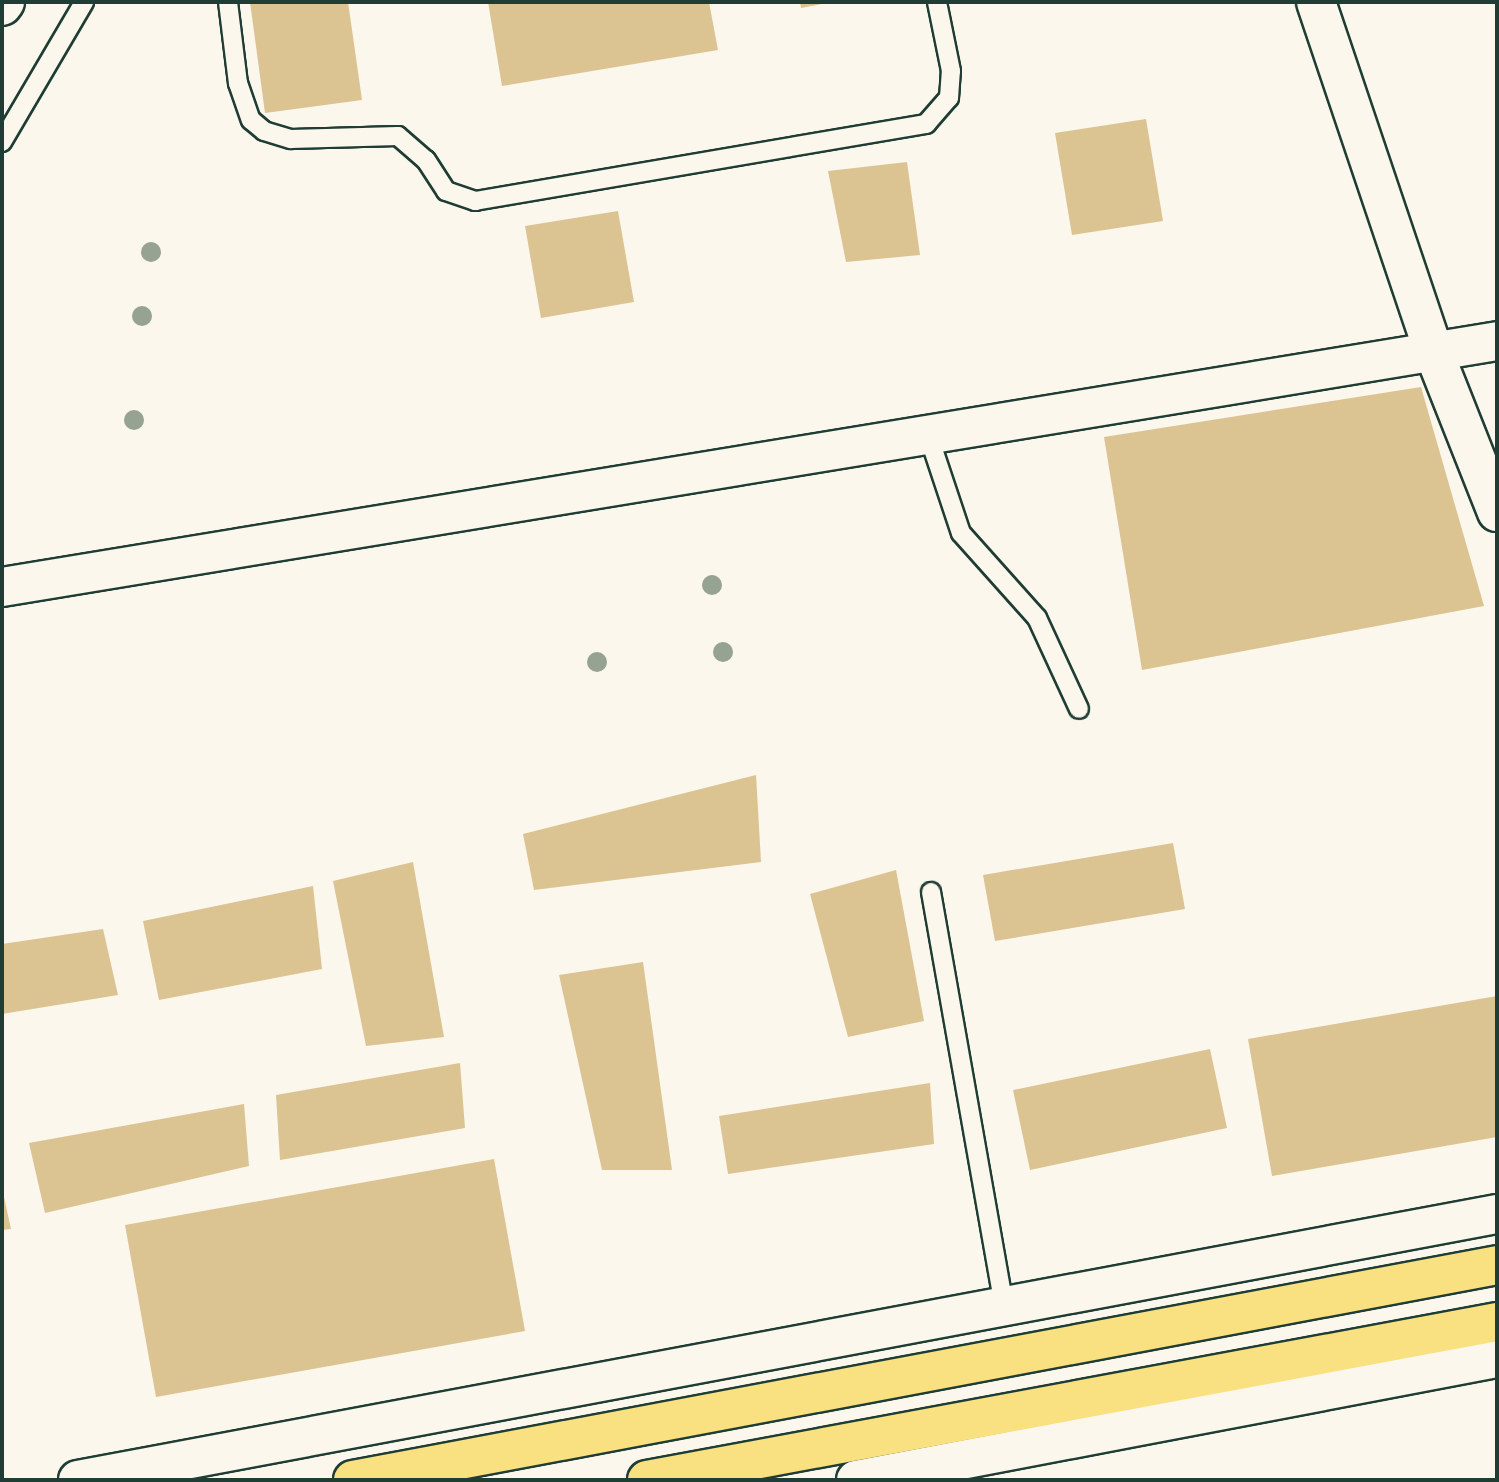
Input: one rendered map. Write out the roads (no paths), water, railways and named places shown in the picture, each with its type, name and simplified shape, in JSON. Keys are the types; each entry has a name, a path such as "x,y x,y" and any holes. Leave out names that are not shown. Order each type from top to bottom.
{"main road":[{"path":"353,1480 1497,1265"},
{"path":"647,1480 1497,1322"}],"street":[{"path":"2,6 5,2"},
{"path":"1316,2 1434,354 1497,512"},
{"path":"2,587 1434,354 1497,341"},
{"path":"78,1480 1497,1214"},
{"path":"856,1480 1497,1358"}],"lane":[{"path":"2,142 84,2"},
{"path":"228,2 238,83 251,120 264,131 291,139 398,136 412,145 446,191 475,201 926,124 949,98 951,71 937,2"},
{"path":"929,437 961,533 1037,618 1079,709"},
{"path":"931,892 1004,1307"}]}
